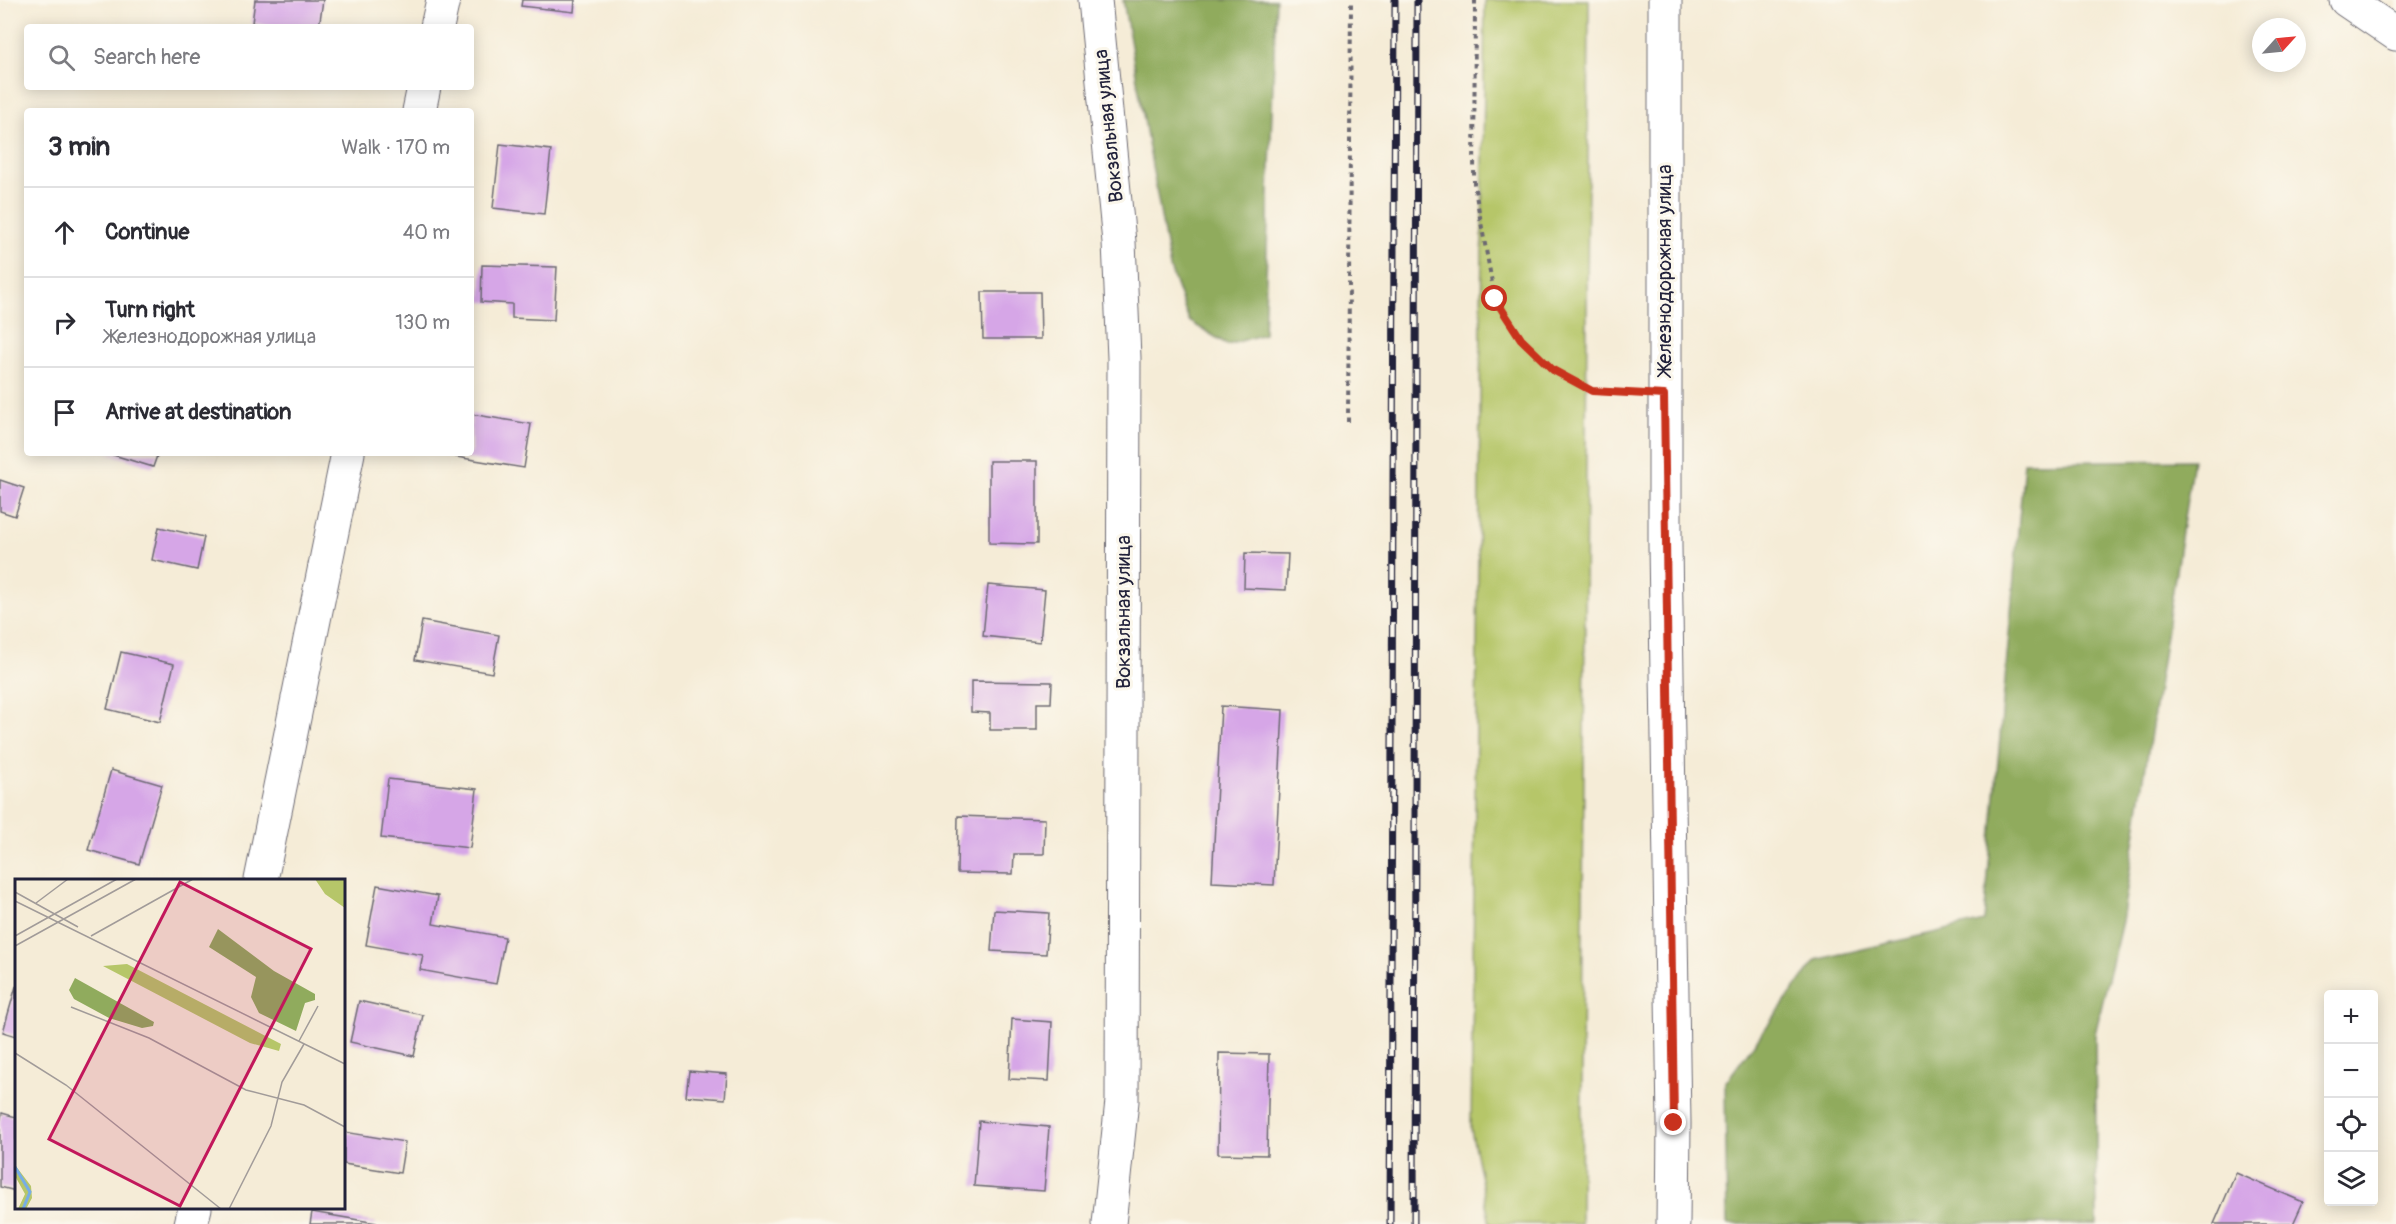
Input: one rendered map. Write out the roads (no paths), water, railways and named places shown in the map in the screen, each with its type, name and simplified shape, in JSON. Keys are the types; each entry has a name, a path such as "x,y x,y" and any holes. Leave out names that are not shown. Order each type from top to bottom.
{"street":[{"path":"438,24 443,0"},
{"name":"Вокзальная улица","path":"1095,0 1119,242 1124,358 1122,1101 1109,1224"},
{"name":"Железнодорожная улица","path":"1665,0 1664,395 1674,1123 1673,1224"},
{"path":"2346,0 2396,34"},
{"path":"420,108 423,90"},
{"path":"261,879 347,456"},
{"path":"191,1224 195,1209"}],"railway":[{"path":"1390,1224 1395,0"},
{"path":"1414,1224 1417,0"}]}
